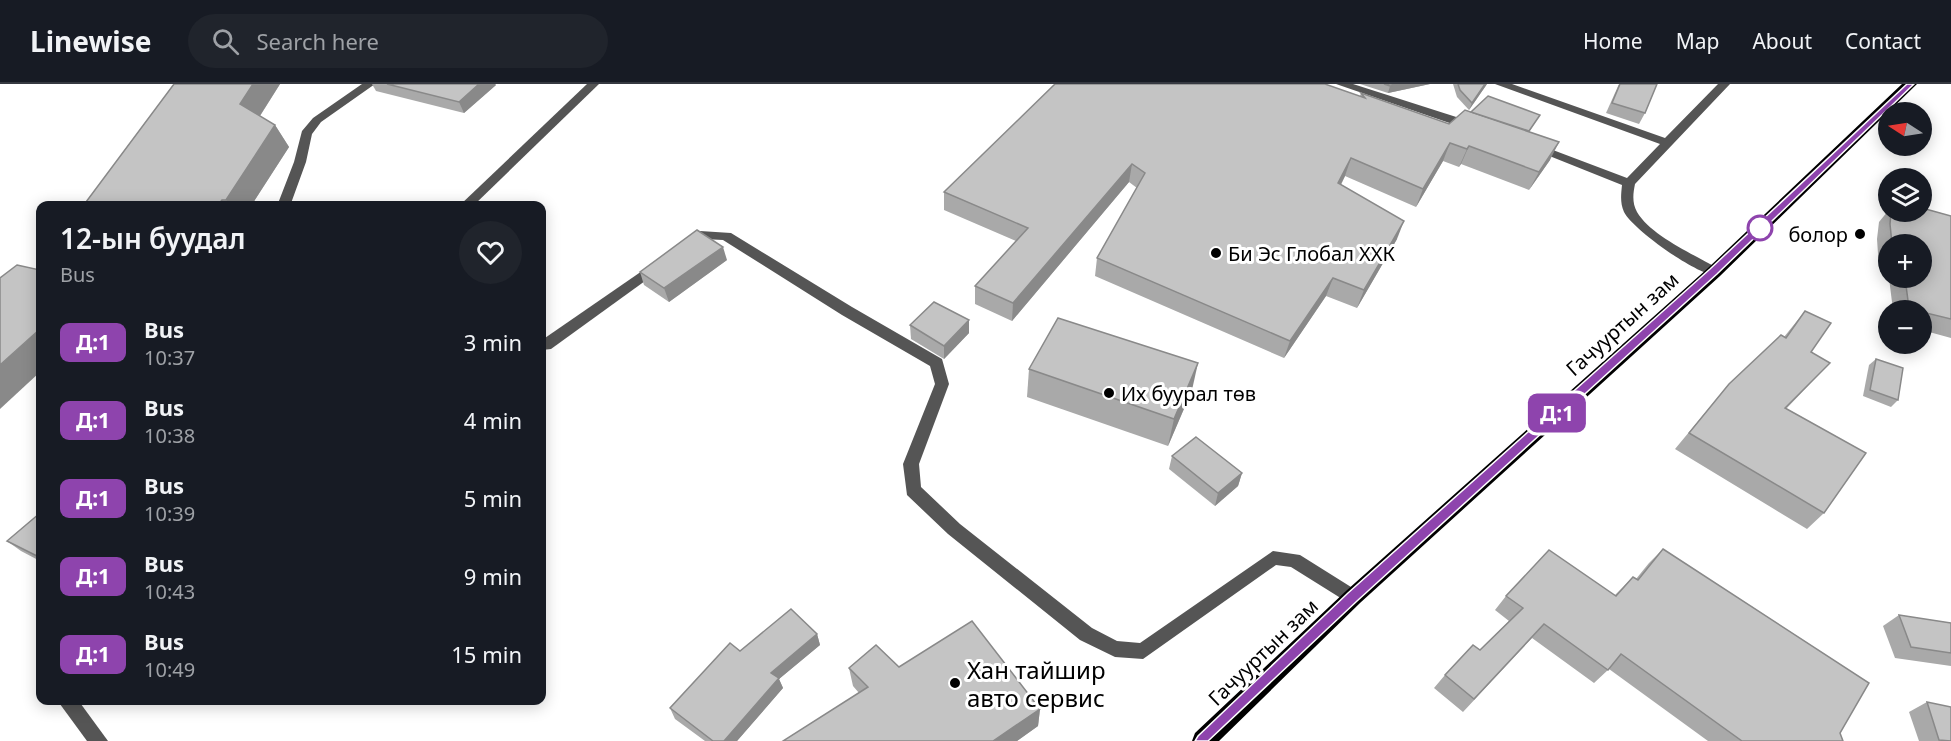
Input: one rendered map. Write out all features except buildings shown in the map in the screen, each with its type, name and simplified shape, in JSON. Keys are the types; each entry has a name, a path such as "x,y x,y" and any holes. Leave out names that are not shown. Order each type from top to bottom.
{"highway":[{"name":"Гачууртын зам","path":"1203,741 1353,597 1714,272 1910,84"}],"street":[{"path":"286,201 300,162 306,134 317,120 369,84"},
{"path":"470,201 593,84"},
{"path":"1342,84 1479,129"},
{"path":"1501,84 1668,143"},
{"path":"1714,272 1650,233 1633,216 1627,203 1629,183 1724,84"},
{"path":"1524,144 1629,183"},
{"path":"546,345 700,235 726,236 847,311 937,363 942,384 911,464 913,490 954,529 1086,634 1115,649 1143,651 1273,558 1294,560 1353,597"},
{"path":"70,705 99,741"}],"bus line":[{"name":"Д:1","path":"1203,741 1353,597 1714,272 1910,84"}],"place":[{"name":"болор","path":"1860,234"},
{"name":"Би Эс Глобал ХХК","path":"1216,253"},
{"name":"Их буурал төв","path":"1109,393"},
{"name":"Хан тайшир авто сервис","path":"955,683"}]}
